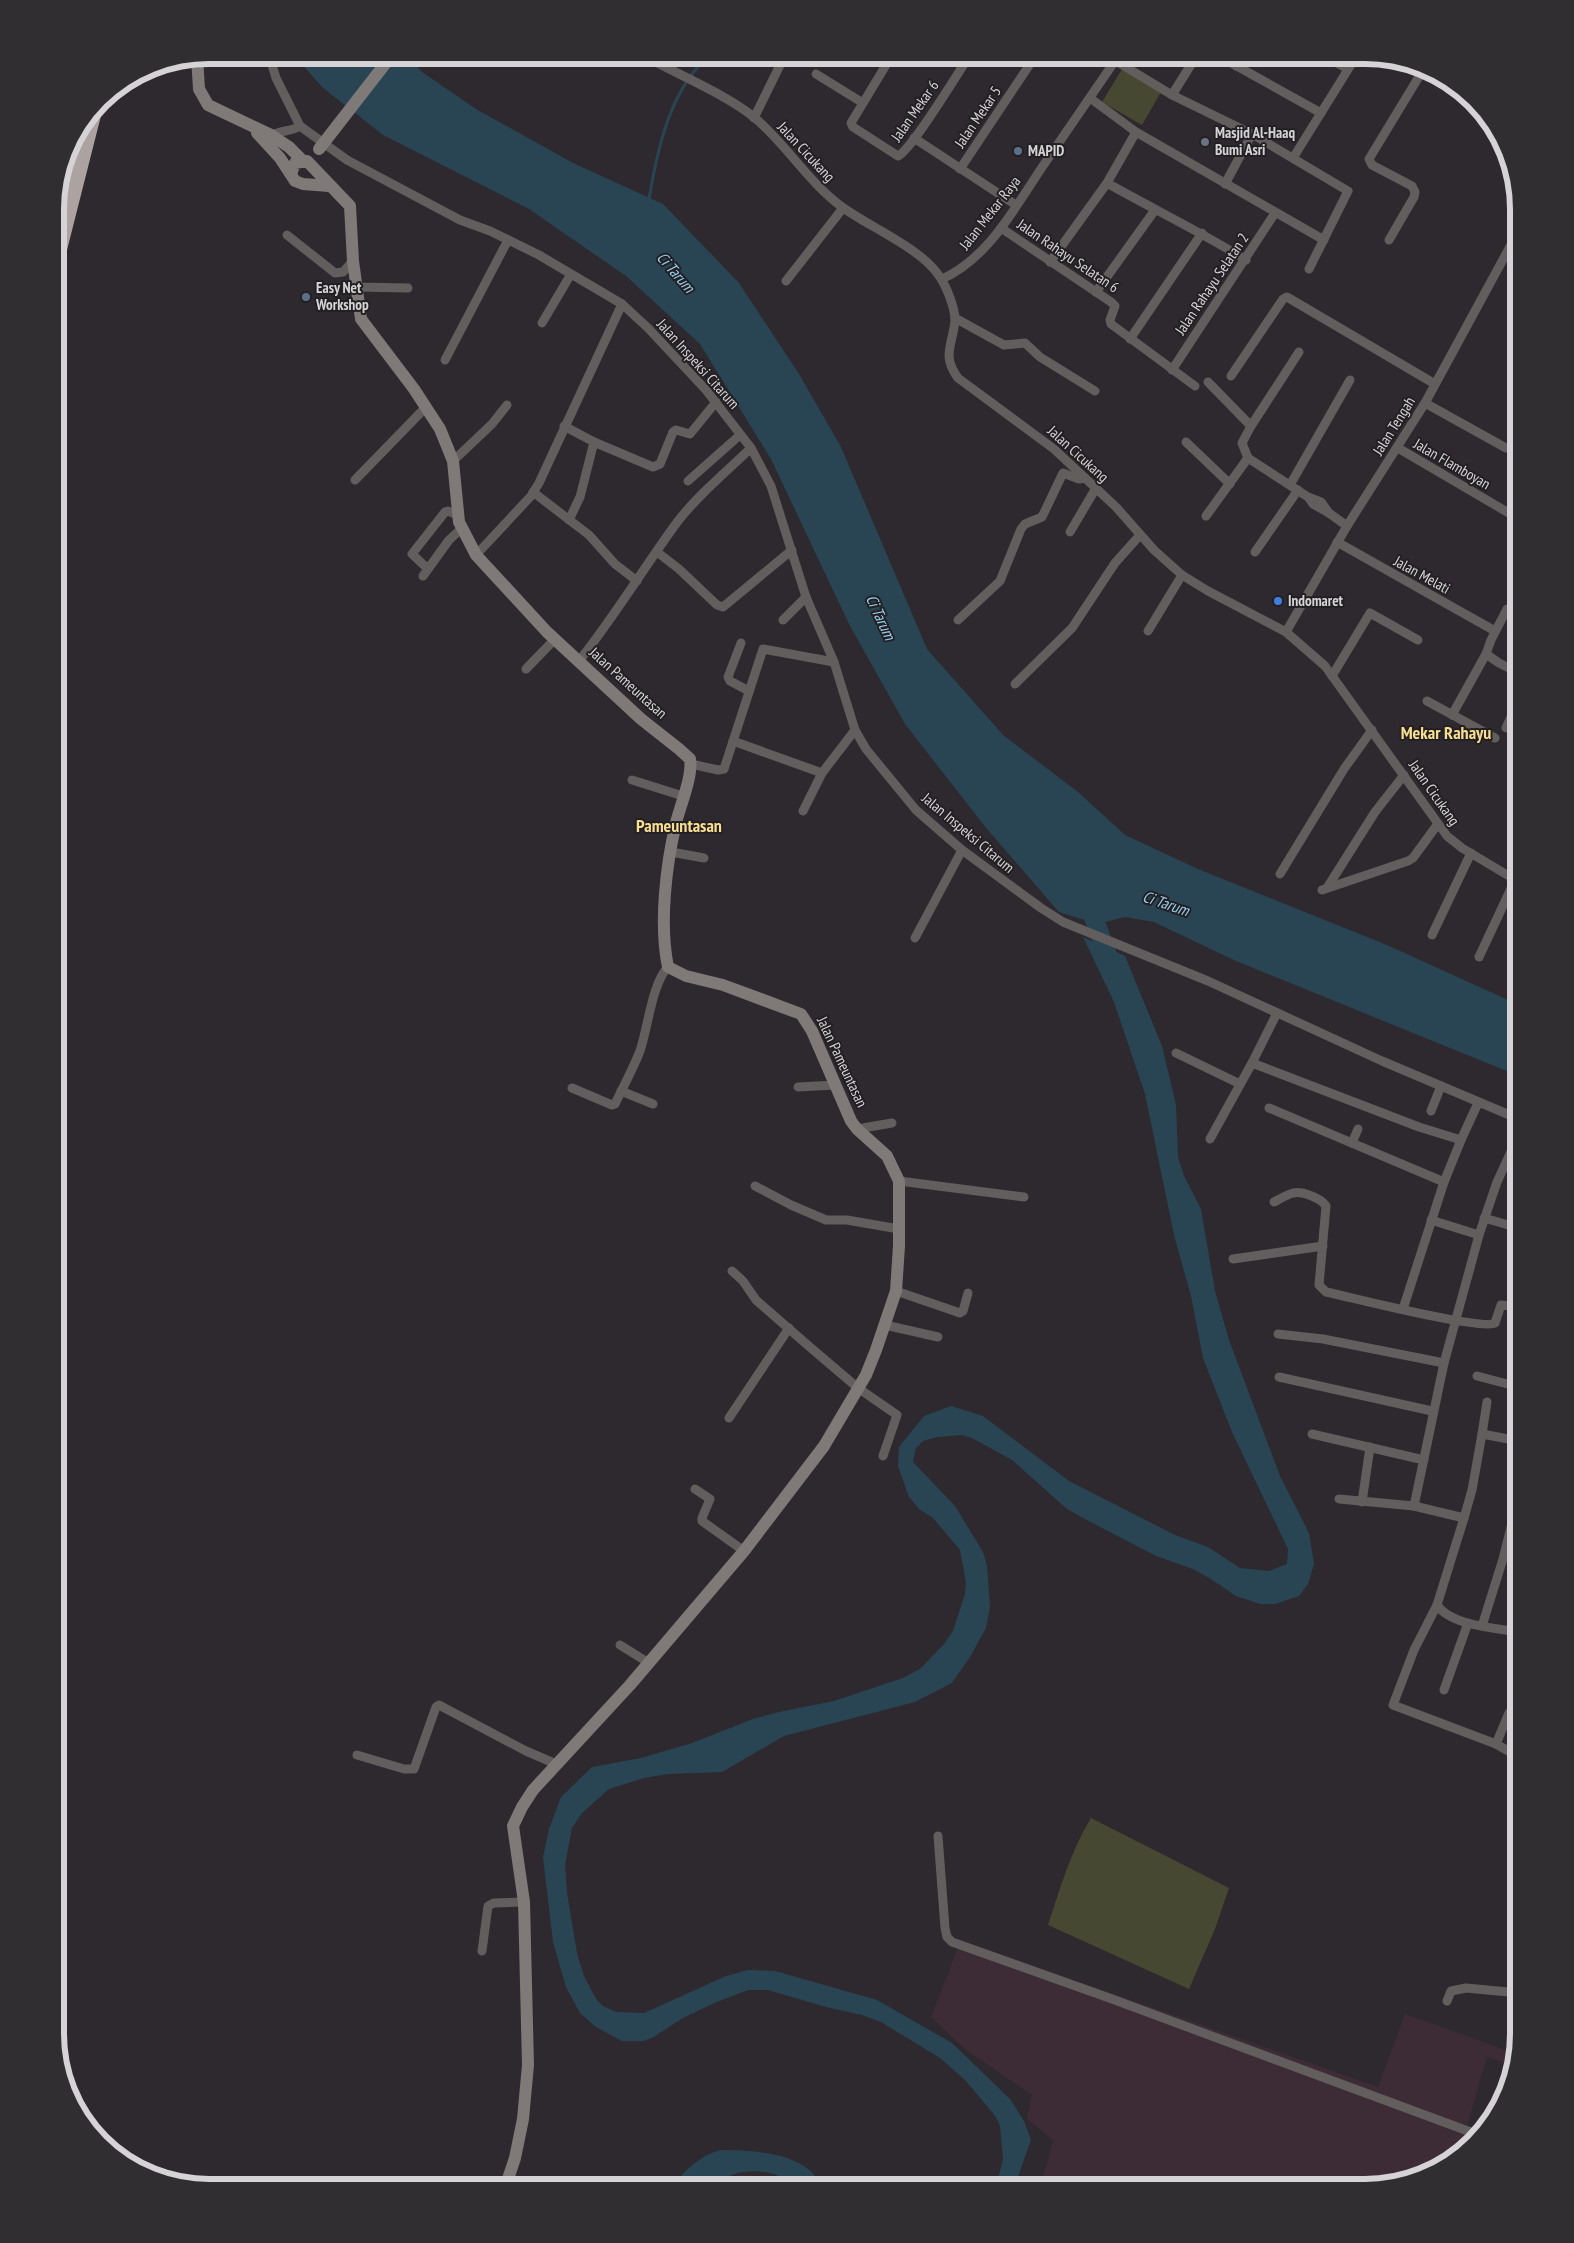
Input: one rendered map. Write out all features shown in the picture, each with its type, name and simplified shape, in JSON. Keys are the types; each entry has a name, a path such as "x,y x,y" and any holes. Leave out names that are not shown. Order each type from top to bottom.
{"highway":[{"path":"64,231 91,124"}],"street":[{"path":"198,64 199,89 208,105 268,138 295,181 329,186"},
{"name":"Jalan Inspeksi Citarum","path":"272,64 276,78 300,126 347,160 460,220 508,240 622,304 648,328 716,402 750,448 771,486 806,597 834,662 855,730 866,749 916,810 962,850 1041,908 1069,925 1277,1012 1478,1103 1510,1115"},
{"path":"291,174 295,163 311,160 385,64"},
{"name":"Jalan Cicukang","path":"658,64 754,118 781,143 810,180 843,208 926,261 942,279 955,318 948,356 950,368 958,378 1054,449 1116,507 1140,536 1182,575 1208,591 1286,632 1314,656 1332,676 1372,730 1437,825 1447,836 1510,877"},
{"path":"754,118 781,64"},
{"path":"816,74 863,103 887,64"},
{"name":"Jalan Mekar 6","path":"863,103 850,123 853,127 898,156 914,138 964,64"},
{"name":"Jalan Mekar 5","path":"960,169 1030,64"},
{"name":"Jalan Mekar Raya","path":"942,279 967,265 978,256 1001,228 1113,64"},
{"path":"1126,64 1172,95 1252,134 1346,189 1348,195 1309,269"},
{"path":"1172,95 1191,64"},
{"path":"1233,64 1321,113"},
{"path":"1339,64 1348,69"},
{"path":"1293,158 1351,64"},
{"path":"1389,240 1414,197 1415,192 1412,186 1372,164 1369,159 1420,75"},
{"path":"1090,98 1136,132 1324,240"},
{"path":"268,138 280,131 293,130 300,126"},
{"path":"1050,262 1107,183 1136,132"},
{"path":"1225,184 1252,134"},
{"name":"Jalan Pameuntasan","path":"268,138 289,147 311,160 329,186 350,206 354,239 356,287 361,319 386,350 440,429 453,461 457,516 461,529 476,556 555,639 641,719 679,749 690,760 690,764"},
{"path":"914,138 1016,205"},
{"path":"307,184 313,178 311,160"},
{"path":"1107,183 1155,210 1202,233 1246,260"},
{"path":"786,281 843,208"},
{"path":"1096,292 1155,210"},
{"name":"Jalan Rahayu Selatan 2","path":"1172,370 1246,260 1275,213"},
{"name":"Jalan Rahayu Selatan 6","path":"1001,228 1115,306 1110,320 1111,324 1195,386"},
{"path":"1130,339 1202,233"},
{"path":"286,235 335,273 342,272 354,261"},
{"path":"445,360 508,240"},
{"name":"Jalan Tengah","path":"1286,632 1337,542 1425,403 1510,246"},
{"path":"542,323 570,274"},
{"path":"356,287 408,288"},
{"path":"1231,376 1283,299 1287,297 1435,384"},
{"path":"476,556 533,492 622,304"},
{"path":"955,318 1004,345 1025,343 1040,357 1095,391"},
{"path":"1299,352 1242,442 1248,458 1308,497 1313,504 1347,526"},
{"path":"1254,552 1294,488 1350,380"},
{"path":"1208,382 1251,426"},
{"path":"564,426 594,442 657,466 660,464 674,432 676,430 690,434 716,402"},
{"path":"1425,403 1506,448"},
{"path":"453,461 492,424 506,405"},
{"path":"355,480 426,407"},
{"path":"688,481 740,435"},
{"path":"569,520 580,497 594,442"},
{"path":"1186,442 1230,484"},
{"path":"579,661 600,634 679,520 750,448"},
{"name":"Jalan Flamboyan","path":"1398,448 1510,514"},
{"path":"1206,516 1248,458"},
{"path":"958,620 1000,581 1021,529 1025,524 1042,517 1063,473 1079,479 1085,478"},
{"path":"1070,532 1096,488"},
{"path":"533,492 596,542 599,548 617,566 637,581"},
{"path":"457,516 448,511 445,512 412,554 426,572 450,540 461,529"},
{"path":"1015,684 1072,628 1115,564 1140,536"},
{"name":"Jalan Melati","path":"1337,542 1495,631"},
{"path":"658,552 717,605 722,607 792,550"},
{"path":"1148,631 1182,575"},
{"path":"783,620 806,597"},
{"path":"1452,715 1486,654 1495,631 1507,609"},
{"path":"1332,676 1369,614 1372,613 1418,640"},
{"path":"526,669 555,639"},
{"path":"741,643 728,677 730,681 749,691"},
{"path":"572,1088 612,1105 639,1053 649,1024 658,979 668,967 663,943 666,878 690,764 718,770 724,769 763,649 834,662"},
{"path":"1486,654 1510,668"},
{"path":"1426,701 1495,738"},
{"path":"1506,728 1510,719"},
{"path":"803,811 822,773 855,730"},
{"path":"1280,874 1344,768 1372,730"},
{"path":"733,741 822,773"},
{"path":"1404,775 1375,812 1324,889 1408,862 1437,825"},
{"path":"632,780 683,796"},
{"path":"915,938 962,850"},
{"path":"670,852 704,858"},
{"path":"1432,936 1471,853"},
{"path":"1478,957 1510,895"},
{"name":"Jalan Pameuntasan","path":"668,967 686,976 739,990 801,1014 812,1031 835,1085 857,1129 883,1152 892,1163 899,1181"},
{"path":"1210,1139 1252,1063 1277,1012"},
{"path":"1176,1054 1240,1084"},
{"path":"1252,1063 1419,1127 1461,1140"},
{"path":"798,1087 835,1085"},
{"path":"1431,1110 1441,1086"},
{"path":"621,1090 653,1104"},
{"path":"1402,1309 1444,1182 1478,1103"},
{"path":"1269,1108 1444,1182"},
{"path":"857,1129 892,1123"},
{"path":"1352,1143 1358,1129"},
{"path":"1414,1506 1432,1411 1479,1235 1500,1174 1510,1153"},
{"path":"508,2179 515,2158 527,2084 527,1970 524,1902 514,1826 533,1790 649,1663 744,1551 824,1446 858,1388 876,1350 896,1291 899,1181 1024,1197"},
{"path":"755,1186 791,1205 826,1220 847,1220 899,1229"},
{"path":"1274,1202 1293,1193 1303,1194 1323,1202 1326,1206 1319,1278 1321,1289 1326,1292 1456,1320 1493,1325 1501,1305 1510,1306"},
{"path":"1484,1218 1510,1225"},
{"path":"1431,1220 1479,1235"},
{"path":"1233,1259 1323,1246"},
{"path":"732,1271 756,1300 858,1388 897,1415 883,1456"},
{"path":"896,1291 960,1313 963,1311 968,1294"},
{"path":"885,1325 938,1337"},
{"path":"729,1418 789,1328"},
{"path":"1278,1334 1322,1339 1444,1364"},
{"path":"1477,1376 1510,1385"},
{"path":"1279,1377 1432,1411"},
{"path":"1487,1402 1472,1490 1464,1518 1437,1605 1414,1650 1393,1705 1496,1744 1510,1752"},
{"path":"1312,1434 1424,1460"},
{"path":"1482,1434 1510,1439"},
{"path":"1362,1502 1370,1447"},
{"path":"695,1489 710,1499 702,1521 744,1551"},
{"path":"1339,1499 1414,1506 1464,1518"},
{"path":"1482,1626 1510,1531"},
{"path":"1437,1605 1451,1617 1468,1623 1510,1631"},
{"path":"1444,1690 1468,1623"},
{"path":"620,1645 649,1663"},
{"path":"357,1756 404,1769 414,1769 436,1707 439,1705 526,1751 556,1764"},
{"path":"1496,1744 1509,1713"},
{"path":"938,1836 945,1928 947,1937 952,1942 1457,2125 1472,2132"},
{"path":"482,1951 488,1906 494,1902 524,1902"},
{"path":"1447,2000 1449,1992 1459,1989 1510,1992"}],"shaded area":[{"path":"961,1940 1378,2087 1405,2014 1509,2051 1509,2053 1507,2064 1487,2057 1467,2127 1474,2130 1468,2137 1438,2160 1403,2174 1366,2179 1042,2179 1053,2140 1027,2119 1032,2095 966,2050 931,2017"}],"green space":[{"path":"1122,69 1161,92 1142,125 1102,102"},
{"path":"1091,1818 1229,1888 1215,1929 1189,1989 1048,1925 1072,1856"}],"water":[{"name":"Ci Tarum","path":"302,64 415,64 422,72 476,109 573,163 663,204 739,283 799,374 841,447 927,649 1003,735 1078,792 1125,835 1198,869 1387,945 1510,1001 1510,1072 1236,961 1154,922 1125,917 1097,924 1059,912 987,829 905,724 849,624 771,459 700,344 626,276 529,209 383,135 322,87"},
{"path":"1083,937 1125,956 1162,1046 1176,1105 1178,1157 1184,1176 1201,1209 1215,1291 1229,1340 1280,1476 1309,1533 1314,1564 1308,1584 1299,1596 1275,1604 1260,1604 1236,1596 1193,1569 1156,1556 1067,1509 1012,1460 972,1438 962,1435 937,1437 923,1441 916,1448 913,1462 955,1506 983,1552 987,1566 990,1607 986,1628 970,1657 952,1683 915,1702 784,1736 722,1772 668,1774 644,1778 609,1789 582,1813 572,1828 565,1865 567,1893 577,1953 584,1976 596,1999 603,2006 616,2012 644,2013 726,1976 748,1970 775,1971 877,2000 952,2043 1010,2099 1024,2121 1031,2140 1017,2179 998,2179 1003,2159 1000,2126 996,2117 966,2081 940,2058 881,2022 862,2015 826,2007 768,1990 748,1990 714,2003 683,2018 652,2038 643,2041 622,2041 596,2027 580,2013 566,1987 553,1942 543,1857 549,1829 561,1797 592,1767 641,1758 692,1743 753,1719 834,1701 903,1678 920,1669 944,1644 953,1631 965,1594 966,1583 960,1550 933,1518 919,1509 909,1497 898,1466 899,1447 924,1416 951,1406 983,1416 1069,1481 1175,1535 1208,1547 1240,1568 1269,1571 1287,1564 1288,1549 1232,1432 1203,1358 1191,1296 1174,1235 1145,1094 1114,1002"},
{"path":"720,2150 766,2153 800,2163 817,2179 786,2179 767,2172 749,2171 725,2179 678,2179 692,2165"}],"waterway":[{"path":"649,199 661,141 675,102 701,64"},
{"path":"1088,902 1113,970"}],"place":[{"name":"Masjid Al-Haaq Bumi Asri","path":"1205,142"},
{"name":"MAPID","path":"1018,151"},
{"name":"Easy Net Workshop","path":"306,297"},
{"name":"Indomaret","path":"1278,601"}],"district":[{"name":"Mekar Rahayu","path":"1446,733"},
{"name":"Pameuntasan","path":"679,826"}]}
